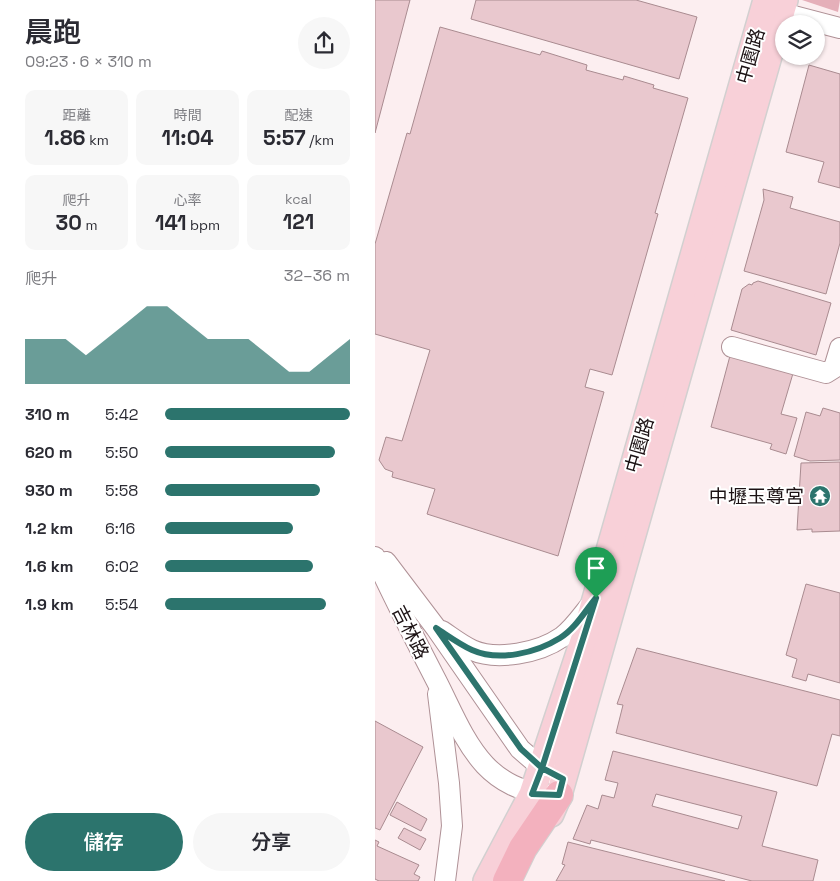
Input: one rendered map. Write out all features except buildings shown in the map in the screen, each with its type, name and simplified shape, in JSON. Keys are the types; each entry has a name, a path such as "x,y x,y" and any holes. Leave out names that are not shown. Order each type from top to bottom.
{"highway":[{"path":"507,881 523,848 561,787"}],"main road":[{"name":"中園路","path":"486,881 532,794 542,768 596,598 774,5"},
{"name":"中園路","path":"520,881 561,787 774,5"}],"street":[{"path":"774,5 840,27"},
{"path":"732,348 826,373 833,368 840,348"},
{"name":"吉林路","path":"375,547 436,628 521,749 561,787"},
{"name":"吉林路","path":"375,557 469,745 486,766 506,781 532,794"},
{"path":"436,628 472,650 504,656 541,647 561,638 573,627 596,598"},
{"path":"436,679 449,783 452,826 445,881"},
{"path":"532,794 561,787"}],"shaded area":[{"path":"802,0 840,0 838,12"}],"place":[{"name":"中壢玉尊宮","path":"820,496"}],"route":[{"path":"596,598 542,768 563,779 559,795 532,794 542,768 521,749 436,628 472,650 504,656 521,653 561,638 573,627 596,598"}]}
